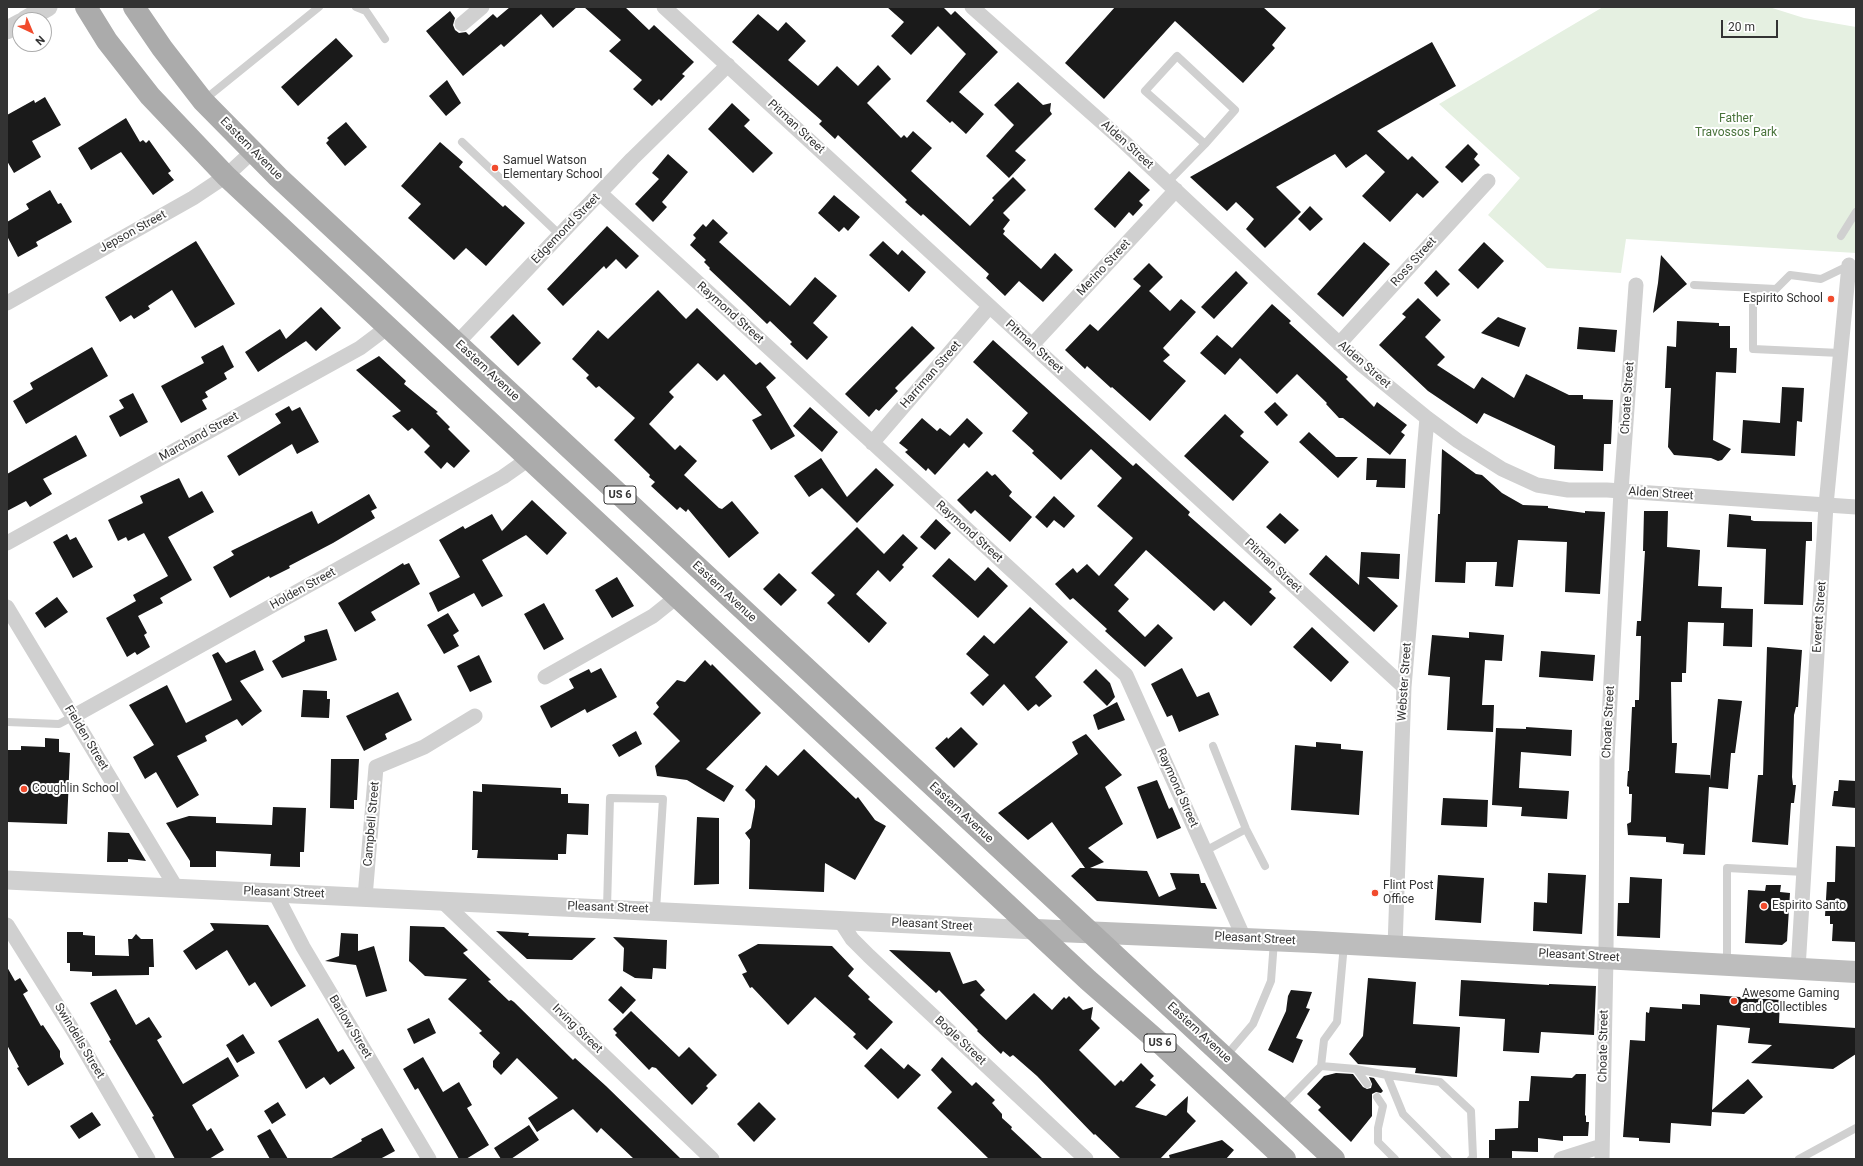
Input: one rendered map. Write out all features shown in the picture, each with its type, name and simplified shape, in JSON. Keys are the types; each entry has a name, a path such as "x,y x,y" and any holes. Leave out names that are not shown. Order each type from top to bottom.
{"main road":[{"name":"US 6","path":"86,7 107,41 150,96 226,176 678,596 1034,930 1285,1159"},
{"name":"Eastern Avenue","path":"134,7 166,54 203,101 252,152 1334,1159"},
{"name":"Pleasant Street","path":"1034,930 1089,931 1344,943 1856,972"}],"street":[{"path":"39,12 48,7"},
{"path":"462,24 482,7"},
{"name":"Pitman Street","path":"664,7 1404,686"},
{"name":"Alden Street","path":"972,7 1172,186 1362,365 1427,418 1483,458 1515,476 1537,485 1568,490 1622,491 1856,507"},
{"name":"Edgemond Street","path":"457,343 600,193 728,65"},
{"name":"Jepson Street","path":"7,303 193,198 226,176 252,152"},
{"name":"Ross Street","path":"1339,344 1488,181"},
{"name":"Merino Street","path":"1032,345 1172,186"},
{"name":"Raymond Street","path":"600,193 1126,675 1244,938"},
{"name":"Everett Street","path":"1798,969 1826,505 1840,353 1852,266"},
{"name":"Choate Street","path":"1602,1153 1606,957 1607,757 1622,491 1636,285"},
{"name":"Harriman Street","path":"872,443 990,307"},
{"name":"Marchand Street","path":"7,543 360,348 388,327"},
{"name":"Webster Street","path":"1395,947 1404,686 1427,418"},
{"name":"Holden Street","path":"74,716 503,477 530,458"},
{"path":"545,677 653,616 678,596"},
{"name":"Fielden Street","path":"7,607 177,889"},
{"name":"Campbell Street","path":"365,897 376,767 424,747 476,716"},
{"name":"Pleasant Street","path":"7,880 656,910 1034,930"},
{"name":"Barlow Street","path":"275,893 303,947 429,1159"},
{"name":"Irving Street","path":"441,900 712,1159"},
{"name":"Bogle Street","path":"839,919 852,939 1086,1159"},
{"name":"Swindells Street","path":"7,925 74,1032 148,1159"},
{"path":"1561,1159 1602,1153"}],"lane":[{"path":"203,101 319,7"},
{"path":"356,7 366,11 385,38"},
{"path":"1172,186 1205,144 1235,110 1177,56 1145,91 1205,144"},
{"path":"462,142 560,235"},
{"path":"1841,236 1856,212"},
{"path":"1694,285 1776,289 1790,275 1821,279 1852,266"},
{"path":"1753,288 1753,349 1840,353"},
{"path":"7,722 59,724 74,716"},
{"path":"1213,746 1246,829 1265,866"},
{"path":"607,908 610,798 663,799 656,910"},
{"path":"1205,851 1246,829"},
{"path":"1727,964 1727,868 1804,872"},
{"path":"1224,1057 1253,1024 1271,981 1274,940"},
{"path":"1280,1108 1321,1066 1324,1040 1336,1022 1344,943"},
{"path":"1321,1066 1356,1069 1440,1082 1471,1111 1473,1157 1471,1159"},
{"path":"1356,1069 1367,1084"},
{"path":"1387,1075 1403,1114 1448,1159"},
{"path":"1377,1097 1383,1106 1378,1128 1378,1142 1395,1159"},
{"path":"1799,1159 1856,1128"}],"green space":[{"name":"Father Travossos Park","path":"1603,7 1769,7 1804,18 1856,27 1856,253 1626,239 1621,273 1547,268 1488,215 1520,178 1439,104"}],"building":[{"path":"510,7 577,7 553,28 541,14 504,47 501,44 463,76 426,31 450,11 455,18 453,25 455,30 459,33 466,32 469,35 493,14 497,18"},
{"path":"584,7 625,7 649,30 654,25 694,62 682,74 685,76 661,101 659,99 652,106 633,89 642,80 609,51 621,40"},
{"path":"887,7 943,7 951,15 955,11 998,52 959,92 984,114 966,134 952,121 950,123 926,101 966,54 938,26 911,55 891,36 904,22"},
{"path":"1115,7 1263,7 1286,28 1272,45 1275,48 1243,83 1175,21 1104,99 1065,63"},
{"path":"758,14 778,31 786,22 806,41 788,60 818,86 837,66 858,86 878,65 891,79 867,103 901,138 904,135 907,138 913,131 932,148 911,171 970,226 994,200 992,198 1013,177 1026,190 1003,213 1010,220 1003,229 1005,231 1003,234 1041,269 1055,253 1073,270 1043,302 1019,281 1005,296 986,278 989,274 923,214 921,216 905,202 907,200 838,135 835,139 819,124 822,121 732,42"},
{"path":"336,38 353,56 298,106 281,87"},
{"path":"1432,42 1456,86 1377,131 1408,160 1412,156 1439,182 1423,198 1417,193 1390,222 1362,196 1385,172 1366,154 1346,168 1335,154 1276,187 1301,212 1265,248 1246,229 1254,219 1236,202 1227,211 1190,177"},
{"path":"447,80 461,103 446,116 429,96"},
{"path":"1018,82 1043,105 1051,103 1050,111 1052,114 1015,151 1026,160 1009,178 986,156 1014,125 994,105"},
{"path":"45,97 61,125 32,141 41,157 14,173 7,161 7,115 34,100 35,103"},
{"path":"732,103 750,120 744,126 773,153 753,173 708,129"},
{"path":"126,118 140,142 143,140 146,143 149,140 171,171 168,173 174,180 153,195 121,152 91,170 78,148"},
{"path":"346,122 367,147 345,166 326,143 329,140 327,138"},
{"path":"440,142 463,162 459,167 503,207 505,205 525,223 486,266 466,248 454,260 408,218 421,204 401,186"},
{"path":"1468,144 1478,154 1474,159 1480,165 1462,183 1445,167"},
{"path":"668,154 688,172 662,202 667,207 653,222 635,204 659,179 652,173"},
{"path":"1129,171 1150,190 1139,201 1143,205 1133,216 1129,212 1115,228 1094,209"},
{"path":"50,190 58,204 61,203 72,222 36,242 38,246 18,257 7,236 7,222 29,209 26,204"},
{"path":"834,195 860,217 848,231 844,227 839,232 818,213"},
{"path":"1310,206 1323,219 1310,231 1298,219"},
{"path":"713,219 728,233 719,242 790,306 815,277 837,296 813,323 828,337 807,360 790,344 792,342 770,321 767,324 709,269 710,268 704,262 706,260 690,245 696,238 693,235 703,224 706,227"},
{"path":"607,226 639,256 626,269 616,259 606,269 604,266 563,306 547,289"},
{"path":"196,241 235,304 195,328 172,290 148,306 150,309 134,319 131,315 120,322 105,297"},
{"path":"883,241 898,255 902,250 926,272 909,292 869,255"},
{"path":"1364,242 1390,264 1343,317 1317,294"},
{"path":"1484,242 1504,261 1478,289 1458,270"},
{"path":"1661,255 1687,284 1653,313 1658,283"},
{"path":"1149,263 1163,277 1149,291 1170,311 1181,299 1196,312 1163,348 1170,355 1163,361 1186,381 1150,421 1087,366 1085,369 1065,350 1090,324 1098,331 1141,286 1133,279"},
{"path":"1436,270 1450,284 1437,297 1424,283"},
{"path":"1236,271 1248,283 1214,319 1201,307"},
{"path":"658,290 686,319 697,308 756,365 760,362 776,378 766,387 795,436 771,450 752,420 762,415 724,374 717,381 698,363 669,392 674,397 649,424 675,450 680,445 697,461 684,475 719,508 722,509 732,501 759,533 729,558 688,509 686,512 680,507 677,510 651,486 655,482 649,477 650,475 614,440 635,418 599,386 596,388 586,378 589,375 572,359 598,330 608,339"},
{"path":"1418,298 1441,320 1425,337 1445,357 1437,365 1474,389 1482,377 1514,398 1526,374 1569,395 1583,395 1583,399 1613,400 1611,444 1604,444 1603,471 1554,469 1555,446 1484,413 1477,424 1428,391 1379,345 1406,317 1402,314"},
{"path":"1272,304 1291,321 1289,323 1348,377 1346,379 1374,407 1377,402 1407,425 1401,432 1405,435 1390,455 1343,418 1339,418 1326,404 1327,403 1297,374 1277,394 1240,358 1225,375 1200,353 1217,335 1232,348"},
{"path":"321,307 341,328 316,351 306,341 258,372 245,352 280,329 286,339"},
{"path":"513,314 541,343 518,366 490,337"},
{"path":"1498,317 1526,328 1519,347 1481,333"},
{"path":"1677,321 1719,323 1719,326 1730,326 1730,348 1737,348 1736,373 1716,372 1713,440 1731,449 1722,460 1718,461 1711,458 1674,455 1668,447 1671,388 1665,388 1667,346 1676,347"},
{"path":"912,326 935,348 895,388 898,391 879,411 876,409 869,417 845,394"},
{"path":"1579,327 1617,330 1615,352 1577,349"},
{"path":"993,340 1133,466 1136,463 1190,512 1188,515 1272,589 1269,592 1276,598 1251,626 1224,601 1214,611 1146,550 1114,585 1129,599 1118,611 1145,637 1158,624 1173,638 1145,667 1105,631 1107,629 1073,598 1070,600 1055,584 1073,568 1077,573 1087,564 1099,576 1133,538 1097,506 1122,478 1091,449 1061,480 1032,453 1034,451 1012,431 1028,413 973,362"},
{"path":"223,345 234,367 224,373 227,379 205,392 208,397 202,400 207,409 181,423 161,386 204,363 201,357"},
{"path":"92,347 108,376 26,424 13,401 33,389 30,383"},
{"path":"379,356 406,381 404,384 438,412 436,413 450,427 448,429 470,451 454,468 447,462 441,469 424,452 430,446 412,428 408,431 392,416 401,411 356,370"},
{"path":"1782,387 1804,388 1802,422 1797,421 1795,456 1741,453 1743,420 1780,423"},
{"path":"133,393 148,422 120,437 109,416 124,408 119,400"},
{"path":"1275,402 1288,415 1277,426 1264,412"},
{"path":"289,406 292,411 300,407 319,442 297,454 292,444 239,476 227,456 281,423 275,414"},
{"path":"810,407 838,432 822,452 793,426"},
{"path":"1225,414 1244,432 1240,436 1269,462 1233,501 1184,456"},
{"path":"922,418 937,431 940,428 950,436 967,418 983,433 969,448 964,443 935,475 928,468 926,471 905,452 908,450 899,443"},
{"path":"1309,432 1336,457 1358,457 1338,478 1299,442"},
{"path":"76,435 87,456 43,479 52,494 30,507 26,501 7,511 7,474"},
{"path":"1442,449 1476,474 1482,475 1502,493 1523,505 1548,506 1548,508 1585,513 1585,511 1605,512 1600,594 1565,592 1567,542 1518,540 1513,587 1495,586 1497,562 1466,562 1465,583 1435,582 1438,514 1440,514"},
{"path":"821,458 847,497 876,468 894,485 857,523 822,488 809,497 794,476"},
{"path":"1367,458 1406,459 1405,488 1376,487 1377,480 1366,480"},
{"path":"987,471 992,476 995,474 1012,492 1009,496 1032,517 1010,542 975,510 971,514 957,500"},
{"path":"179,478 189,498 202,491 214,512 168,537 192,580 160,598 163,603 138,616 147,633 144,635 150,647 137,655 135,652 127,657 106,618 136,601 133,595 168,576 144,533 128,541 126,537 118,541 108,520 143,503 140,496"},
{"path":"369,494 377,508 371,511 375,518 333,543 289,566 290,568 270,578 269,576 230,598 213,567 234,555 231,551 312,511 318,524"},
{"path":"1054,496 1075,516 1064,528 1054,520 1047,528 1035,517"},
{"path":"532,500 567,533 547,555 526,535 482,560 503,596 482,607 474,593 438,612 429,593 460,577 439,540 463,526 465,529 492,514 502,531"},
{"path":"1644,511 1668,511 1667,547 1700,550 1698,586 1722,587 1721,608 1753,609 1752,647 1723,646 1724,623 1688,622 1686,673 1682,673 1682,682 1671,682 1672,743 1677,743 1675,773 1710,775 1710,780 1718,699 1742,701 1735,753 1731,753 1728,789 1709,787 1705,855 1683,854 1684,844 1666,842 1666,837 1628,835 1627,824 1631,822 1632,794 1629,794 1629,787 1627,786 1632,707 1635,707 1635,700 1639,700 1641,636 1636,636 1637,621 1641,621 1645,551 1643,551"},
{"path":"1280,513 1299,530 1285,544 1266,527"},
{"path":"1729,514 1751,516 1751,520 1754,521 1812,522 1812,541 1806,541 1803,605 1764,604 1766,549 1727,547"},
{"path":"936,519 951,533 935,550 920,537"},
{"path":"857,527 884,554 903,534 918,548 902,565 904,567 890,582 878,570 856,594 887,623 869,643 827,603 835,595 811,573"},
{"path":"67,534 70,540 76,537 93,567 73,578 53,542"},
{"path":"1361,552 1400,554 1399,579 1367,577 1398,606 1374,632 1309,574 1326,555 1359,585"},
{"path":"949,558 975,581 988,567 1008,586 978,618 932,576"},
{"path":"403,563 404,565 409,563 420,584 371,612 376,620 355,632 338,603"},
{"path":"779,573 797,590 781,606 763,589"},
{"path":"617,577 634,606 612,618 595,590"},
{"path":"57,597 68,612 45,628 35,613"},
{"path":"544,603 564,639 544,650 524,614"},
{"path":"1030,607 1068,642 1035,677 1052,696 1039,707 1036,704 1028,711 1004,684 983,706 970,693 989,675 966,654 984,635 994,644"},
{"path":"448,613 459,631 453,635 459,646 444,654 427,625"},
{"path":"1312,627 1349,662 1331,682 1293,647"},
{"path":"327,629 337,660 282,678 272,661 305,641 304,636"},
{"path":"1469,632 1504,635 1502,661 1485,660 1482,705 1494,705 1493,732 1447,730 1450,677 1428,675 1432,635 1469,638"},
{"path":"1767,647 1802,650 1798,707 1796,707 1794,715 1792,777 1793,785 1796,785 1794,803 1791,803 1788,845 1752,842 1758,775 1763,775"},
{"path":"255,650 264,670 240,681 262,711 242,726 237,719 205,736 207,741 177,756 199,795 177,808 156,772 145,779 133,757 154,745 129,705 167,685 186,723 232,700 212,655 218,652 226,663"},
{"path":"1541,651 1595,655 1593,681 1539,677"},
{"path":"479,655 492,682 470,692 457,666"},
{"path":"705,660 711,666 712,664 761,713 706,769 734,786 724,802 687,780 657,776 655,766 680,741 653,714 659,707 656,703 677,680 685,682"},
{"path":"601,668 617,697 587,713 585,709 551,728 540,706 574,688 569,679 589,669 591,673"},
{"path":"1182,668 1197,697 1209,692 1219,715 1179,732 1172,715 1167,717 1151,684"},
{"path":"1096,669 1110,683 1115,697 1107,706 1083,682"},
{"path":"303,690 327,691 327,699 330,699 329,718 301,717"},
{"path":"398,692 412,720 385,734 387,739 364,751 346,716"},
{"path":"1117,702 1125,720 1098,730 1093,715"},
{"path":"961,727 978,744 954,768 935,748"},
{"path":"1526,727 1572,730 1571,756 1521,752 1519,788 1569,791 1567,819 1521,816 1522,807 1492,805 1496,728 1526,729"},
{"path":"636,731 642,744 619,757 612,745"},
{"path":"1086,734 1122,775 1105,787 1123,824 1088,848 1104,862 1090,868 1147,871 1159,897 1176,889 1170,873 1199,874 1201,883 1205,883 1217,909 1097,901 1071,876 1080,868 1085,868 1052,822 1028,840 998,813 1078,754 1072,742"},
{"path":"45,738 59,739 59,752 70,753 67,824 7,822 7,750 21,750 21,746 45,747"},
{"path":"1316,742 1341,744 1341,749 1363,751 1359,815 1291,810 1295,745 1316,747"},
{"path":"804,749 856,799 858,797 875,820 886,826 855,880 825,863 824,892 749,889 750,840 745,833 751,828 755,800 745,790 766,765 778,776"},
{"path":"331,759 359,759 357,800 354,800 354,809 330,808"},
{"path":"1157,780 1169,809 1172,807 1181,828 1157,839 1137,787"},
{"path":"1839,780 1856,781 1856,808 1832,806 1834,791 1838,791"},
{"path":"482,784 561,788 561,794 568,794 568,803 589,804 588,835 567,834 566,854 558,854 558,860 477,858 478,850 472,850 473,791 482,792"},
{"path":"1443,798 1488,800 1487,827 1441,825"},
{"path":"273,807 306,808 304,852 300,852 300,867 270,866 271,854 216,851 216,867 190,867 190,861 166,823 189,816 216,817 216,823 272,825"},
{"path":"697,817 719,818 719,884 694,885"},
{"path":"108,832 129,833 146,861 128,859 128,862 107,862"},
{"path":"1836,846 1856,847 1856,942 1832,941 1833,924 1830,924 1830,916 1825,916 1827,882 1835,882"},
{"path":"1548,873 1586,875 1582,934 1533,931 1534,902 1547,903"},
{"path":"1438,875 1484,878 1481,923 1435,920"},
{"path":"1630,877 1662,879 1660,938 1617,936 1618,903 1629,903"},
{"path":"1766,885 1781,885 1780,892 1790,893 1787,941 1782,945 1745,943 1748,890 1765,891"},
{"path":"210,923 268,925 306,986 271,1007 255,982 249,986 227,950 196,970 183,951 214,930"},
{"path":"410,926 444,927 468,950 463,953 491,980 488,981 509,1001 511,1000 514,1002 573,1060 575,1058 606,1086 681,1159 634,1159 601,1128 597,1133 573,1109 537,1132 528,1118 558,1098 517,1058 501,1075 493,1067 493,1061 500,1053 479,1033 482,1031 448,999 467,979 425,976 409,961"},
{"path":"496,931 529,933 528,936 596,938 572,960 527,959"},
{"path":"67,932 83,932 83,935 95,936 95,955 129,956 128,939 132,939 136,934 141,939 153,939 154,967 149,967 149,975 92,976 92,972 70,971 70,963 67,963"},
{"path":"341,933 358,934 358,951 374,946 387,991 366,997 356,965 325,961 339,956"},
{"path":"613,937 667,940 666,969 653,968 652,979 635,978 623,971 624,948"},
{"path":"758,944 832,946 854,969 848,976 870,997 868,999 893,1022 867,1050 853,1037 856,1034 815,997 788,1025 752,987 750,988 742,974 747,972 738,955"},
{"path":"889,950 950,952 963,984 976,980 985,990 980,995 1006,1020 1034,993 1052,1010 1064,997 1066,999 1069,996 1083,1010 1093,1007 1091,1019 1100,1028 1079,1050 1115,1086 1121,1080 1123,1082 1141,1063 1154,1076 1150,1080 1156,1085 1135,1107 1166,1116 1188,1096 1187,1112 1196,1121 1160,1159 1121,1159 1095,1134 1094,1135 1037,1076 1013,1055 1010,1057 1003,1051 1001,1054 977,1031 978,1030 939,990 936,993"},
{"path":"7,967 15,981 20,978 28,991 23,994 41,1026 43,1025 60,1051 60,1057 64,1064 28,1086 17,1068 19,1067 7,1045"},
{"path":"1368,978 1416,982 1413,1024 1460,1027 1457,1077 1415,1073 1416,1068 1358,1064 1349,1054 1363,1036"},
{"path":"1461,980 1596,986 1594,1035 1541,1032 1539,1053 1503,1051 1505,1019 1459,1016"},
{"path":"621,986 636,1000 623,1014 608,1000"},
{"path":"116,989 136,1025 149,1017 162,1037 157,1040 183,1084 228,1057 239,1076 192,1105 207,1131 211,1128 224,1150 209,1159 175,1159 152,1117 154,1116 109,1041 111,1040 90,1003"},
{"path":"1291,990 1312,992 1306,1008 1310,1009 1296,1038 1303,1040 1293,1063 1268,1050 1286,1011 1288,996"},
{"path":"1700,994 1780,1000 1779,1023 1856,1028 1856,1054 1833,1069 1751,1063 1772,1045 1748,1043 1750,1028 1717,1025 1712,1110 1748,1079 1763,1097 1744,1114 1712,1112 1711,1126 1671,1123 1670,1143 1639,1141 1639,1138 1623,1137 1630,1040 1645,1041 1646,1012 1649,1013 1650,1007 1682,1009 1682,1004 1700,1005"},
{"path":"631,1011 679,1057 689,1047 717,1075 706,1086 708,1088 692,1105 656,1068 652,1067 649,1070 615,1035 617,1033 613,1029"},
{"path":"318,1018 338,1052 343,1049 355,1068 330,1085 324,1077 306,1089 278,1041"},
{"path":"429,1018 436,1033 414,1044 407,1029"},
{"path":"243,1034 255,1053 237,1063 226,1045"},
{"path":"881,1048 904,1069 908,1064 921,1075 898,1099 864,1066"},
{"path":"423,1057 443,1092 459,1082 472,1105 467,1108 489,1145 466,1159 459,1159 418,1088 415,1090 403,1069"},
{"path":"942,1057 972,1086 976,1082 995,1100 992,1103 1002,1114 1002,1118 1012,1127 1011,1129 1043,1159 989,1159 937,1108 952,1092 931,1070"},
{"path":"1336,1073 1353,1074 1363,1087 1367,1089 1371,1088 1372,1084 1369,1077 1374,1078 1383,1091 1381,1093 1376,1092 1372,1094 1372,1116 1351,1142 1318,1110 1321,1107 1307,1094 1324,1076"},
{"path":"1576,1074 1586,1074 1585,1115 1586,1122 1589,1122 1588,1136 1563,1136 1563,1141 1538,1138 1538,1152 1512,1151 1512,1159 1489,1159 1489,1140 1495,1140 1495,1129 1518,1128 1519,1101 1529,1101 1531,1076 1572,1078"},
{"path":"278,1102 286,1115 272,1124 264,1111"},
{"path":"759,1102 776,1119 754,1142 737,1124"},
{"path":"92,1112 101,1125 79,1139 70,1126"},
{"path":"529,1125 539,1140 511,1159 501,1159 494,1148"},
{"path":"382,1128 395,1151 380,1159 330,1159 362,1141 361,1139"},
{"path":"270,1129 288,1159 270,1159 257,1136"},
{"path":"1222,1140 1234,1150 1226,1159 1170,1159 1169,1155"}],"place":[{"name":"Samuel Watson Elementary School","path":"495,168"},
{"name":"Espirito School","path":"1831,299"},
{"name":"Coughlin School","path":"24,789"},
{"name":"Flint Post Office","path":"1375,893"},
{"name":"Espirito Santo","path":"1764,906"},
{"name":"Awesome Gaming and Collectibles","path":"1734,1001"}]}
